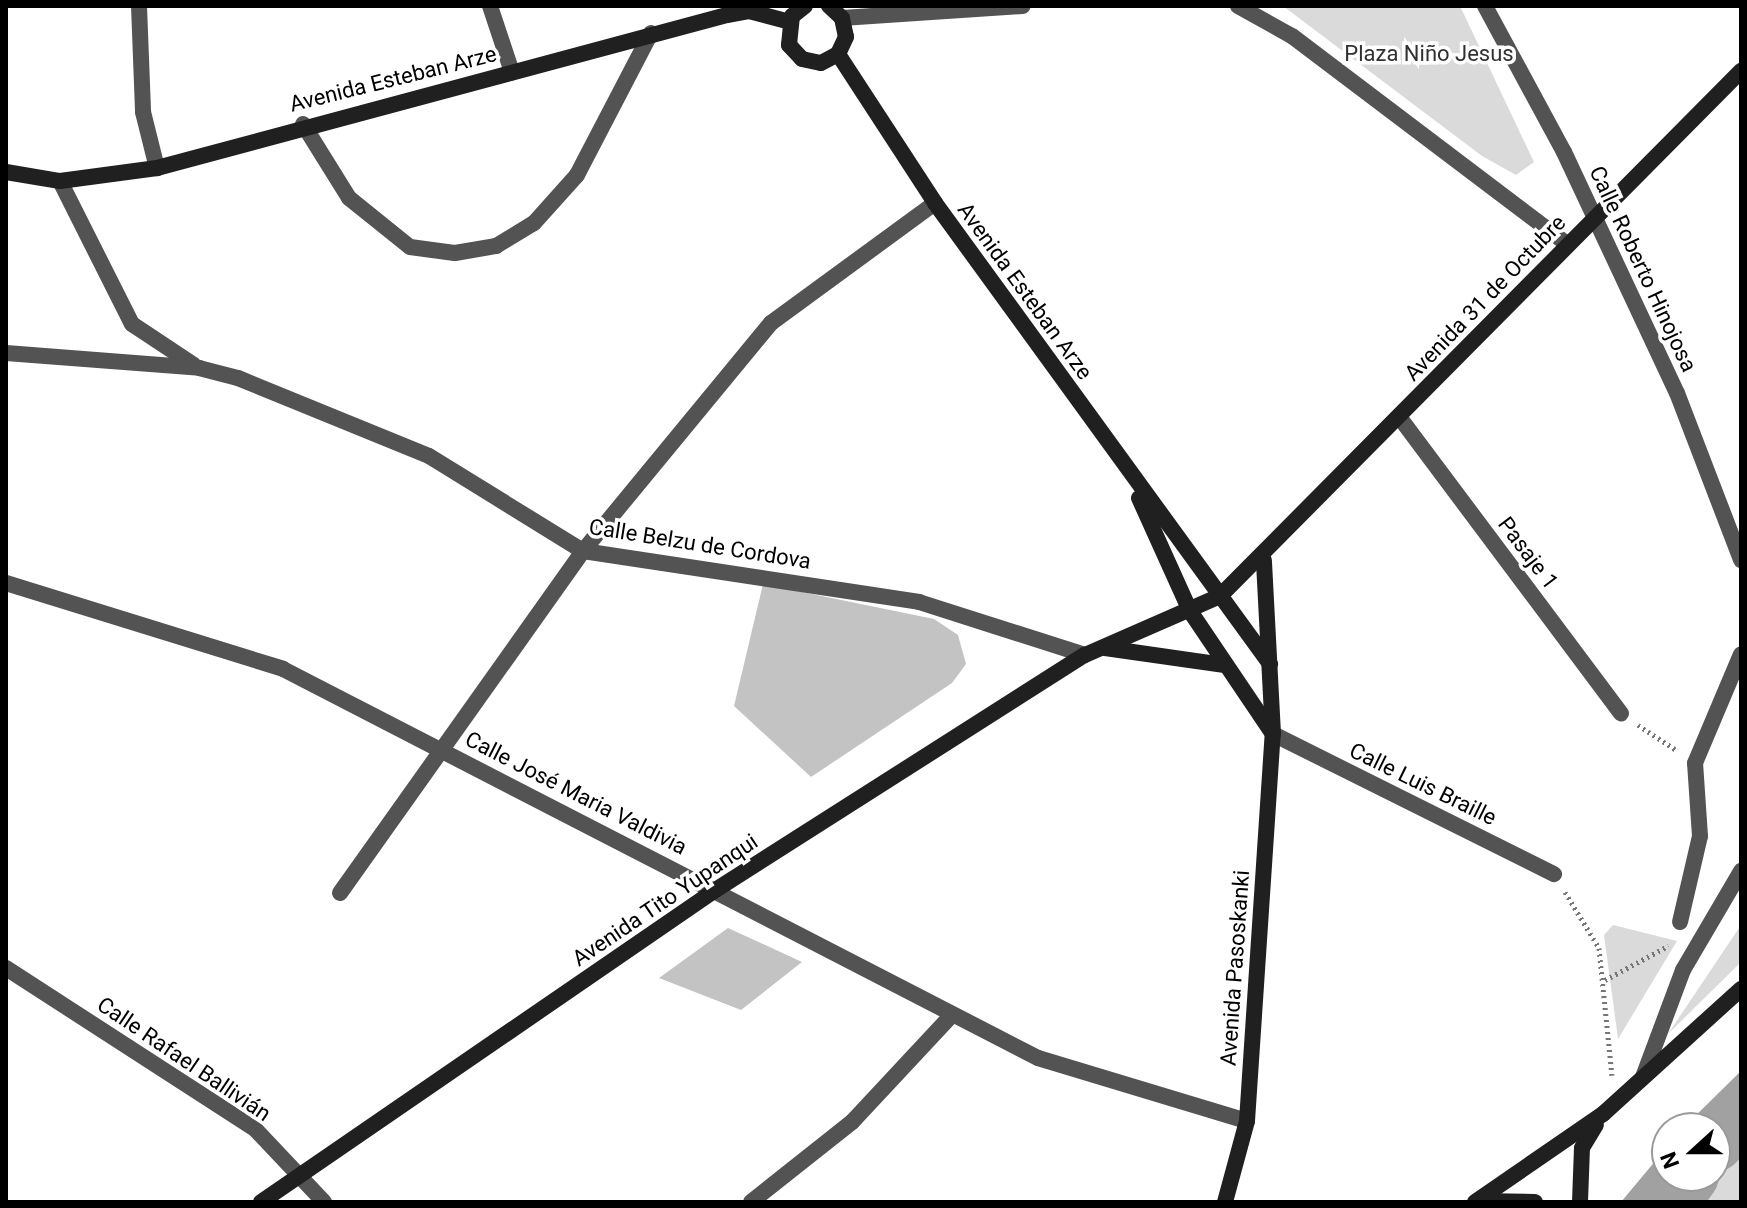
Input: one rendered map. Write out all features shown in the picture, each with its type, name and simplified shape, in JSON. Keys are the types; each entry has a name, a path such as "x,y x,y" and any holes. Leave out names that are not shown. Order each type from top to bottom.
{"main road":[{"path":"805,6 790,22 789,45 802,59 821,63 838,54 846,37 842,18 829,6"},
{"name":"Avenida Esteban Arze","path":"6,172 60,181 157,168 303,124 749,8 790,22"},
{"name":"Avenida Esteban Arze","path":"838,54 935,203 1270,664"},
{"name":"Avenida 31 de Octubre","path":"1220,596 1264,560 1567,244 1741,71"},
{"name":"Avenida Esteban Arze","path":"1127,471 1190,611 1273,734"},
{"path":"1264,560 1273,734"},
{"name":"Avenida Tito Yupanqui","path":"261,1202 717,889 1085,655 1220,596"},
{"name":"Avenida Tito Yupanqui","path":"1103,648 1225,665"},
{"name":"Avenida Pasoskanki","path":"1225,1202 1247,1121 1273,734"},
{"path":"1475,1202 1603,1114 1741,989"},
{"path":"1580,1202 1582,1148 1603,1114"},
{"path":"1475,1202 1535,1202"}],"street":[{"path":"139,6 143,112 157,168"},
{"path":"490,6 512,72"},
{"path":"842,18 1023,6"},
{"path":"1238,6 1292,36 1567,244"},
{"name":"Calle Roberto Hinojosa","path":"1485,6 1594,218 1677,393 1741,560"},
{"path":"303,124 349,198 410,247 455,253 496,246 534,223 577,175 651,33"},
{"path":"60,181 132,324 199,368"},
{"path":"340,893 583,551 771,323 935,203"},
{"name":"Calle Belzu de Cordova","path":"6,353 199,368 429,456 583,551 919,602 1085,655"},
{"name":"Pasaje 1","path":"1400,418 1621,713"},
{"name":"Calle José Maria Valdivia","path":"6,583 283,669 717,889 950,1017 1038,1058 1247,1121"},
{"path":"1680,922 1700,836 1695,763 1741,654"},
{"name":"Calle Luis Braille","path":"1273,734 1554,874"},
{"path":"1643,1077 1667,1005 1741,871"},
{"name":"Calle Rafael Ballivián","path":"6,968 256,1130 324,1202"},
{"path":"751,1202 852,1122 950,1017"}],"path":[{"path":"1621,713 1695,763"},
{"path":"1554,874 1599,948 1605,980 1606,1043 1617,1102"},
{"path":"1605,980 1677,941 1680,922"}],"green space":[{"name":"Plaza Niño Jesus","path":"1283,6 1460,6 1534,162 1516,175 1482,156"},
{"path":"1613,925 1677,941 1618,1039 1604,935"},
{"path":"1741,925 1741,962 1668,1034"},
{"path":"1731,1148 1741,1155 1741,1202 1685,1202 1692,1192 1731,1192"}],"shaded area":[{"path":"1741,1071 1741,1118 1731,1128 1731,1112 1699,1112"},
{"path":"1651,1166 1651,1192 1679,1192 1672,1202 1621,1202"}],"building":[{"path":"763,584 934,619 958,635 966,664 952,683 811,777 734,706"},
{"path":"728,928 802,962 741,1010 659,978"}],"waterway":[{"path":"1731,1128 1741,1118"},
{"path":"1672,1202 1679,1192"}]}
